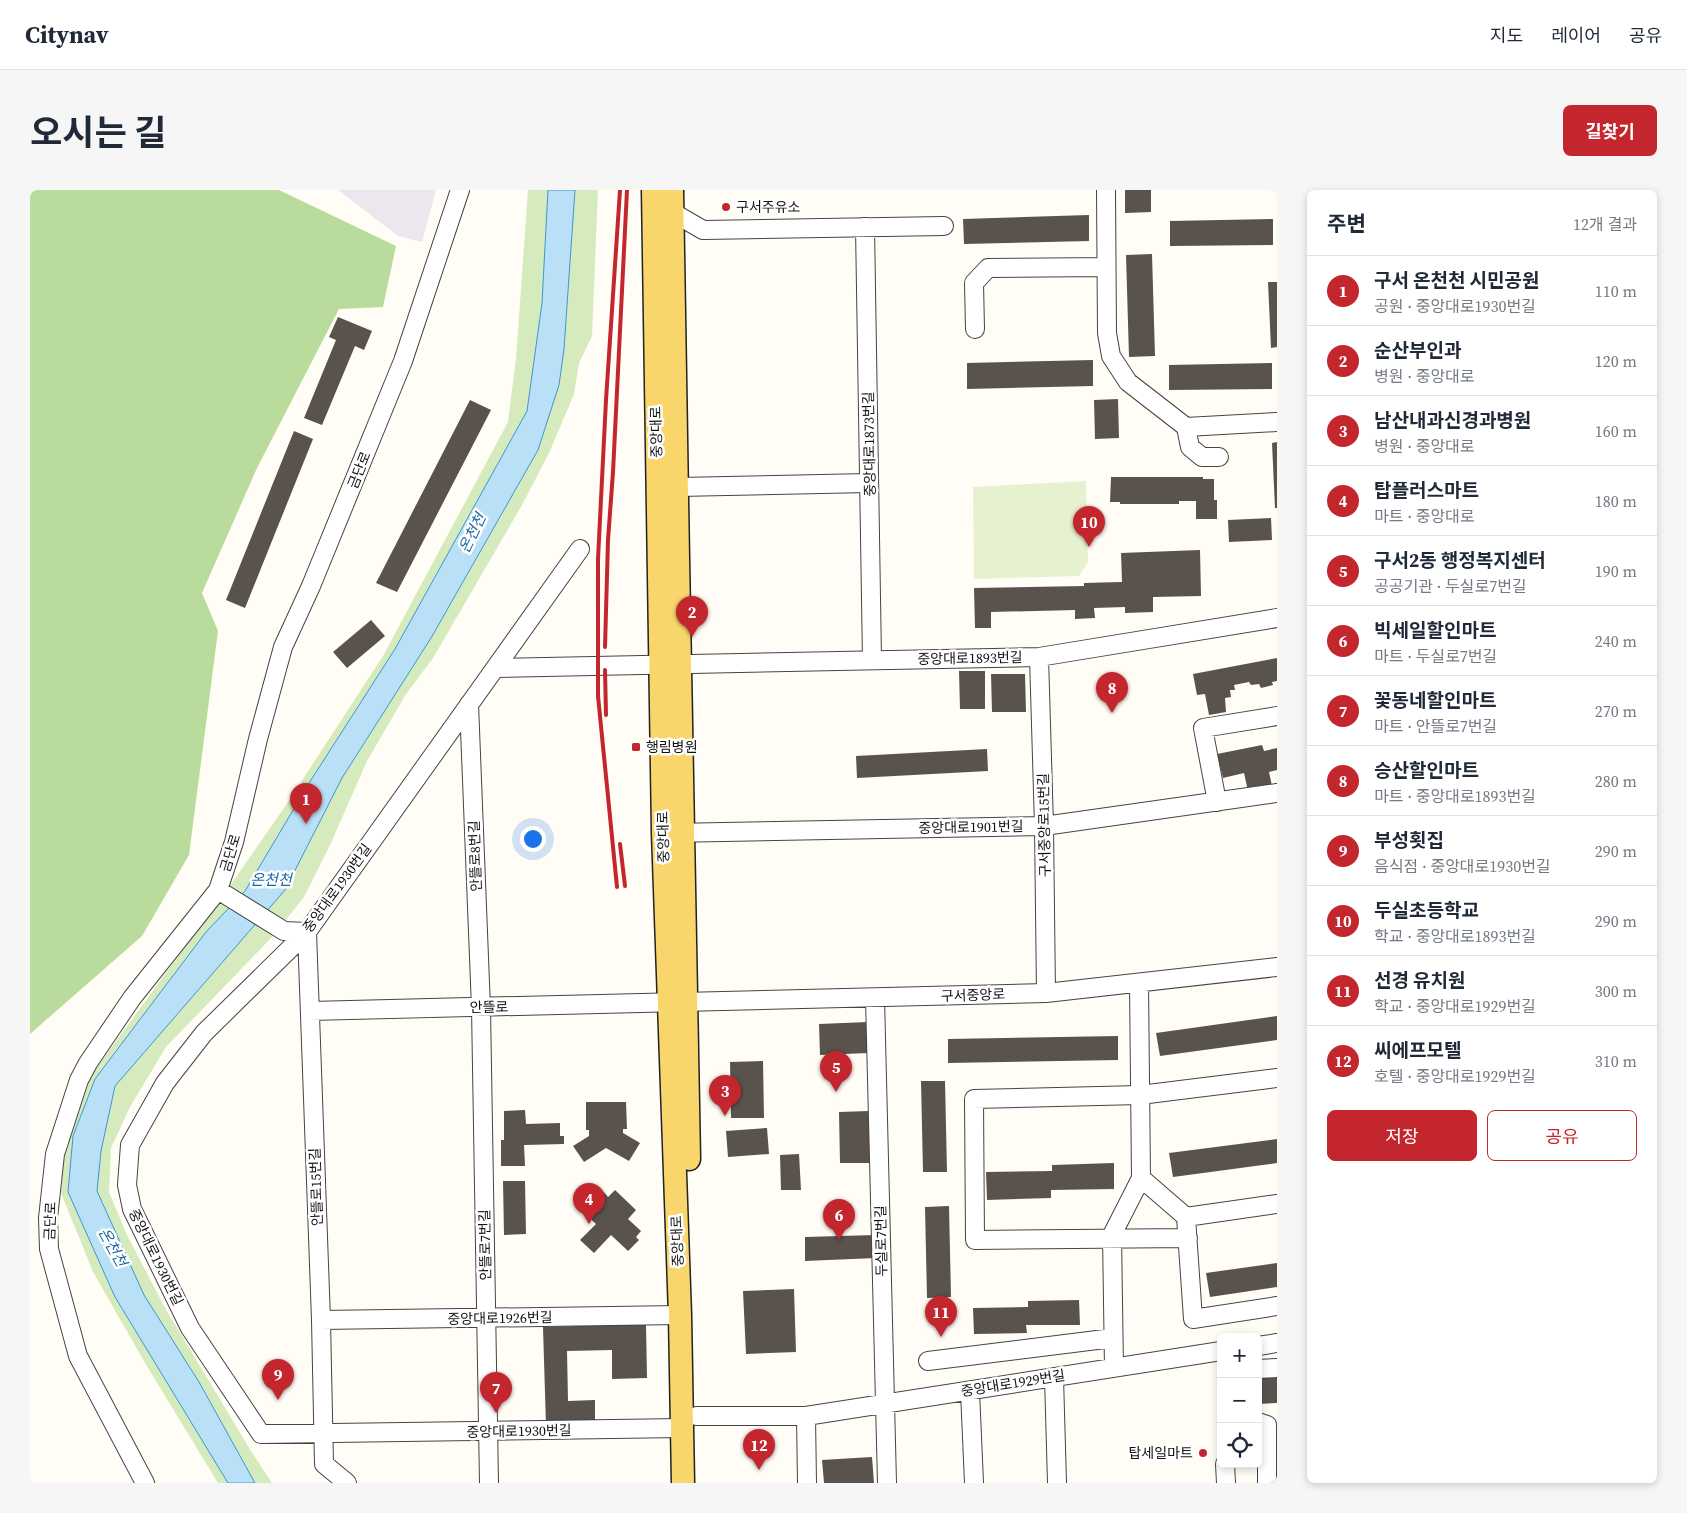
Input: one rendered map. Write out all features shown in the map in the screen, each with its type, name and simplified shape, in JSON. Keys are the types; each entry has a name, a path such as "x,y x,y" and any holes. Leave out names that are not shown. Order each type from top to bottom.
{"main road":[{"name":"중앙대로","path":"670,197 678,487 670,665"},
{"name":"중앙대로","path":"670,197 672,833 689,1422 683,1483"},
{"name":"중앙대로","path":"677,1003 680,1315 689,1422 698,1483"}],"street":[{"name":"금단로","path":"145,1483 78,1356 53,1267 49,1249 48,1218 55,1154 79,1080 88,1063 132,998 225,894 234,842 258,738 283,647 312,586 403,361 460,190"},
{"path":"1106,190 1107,333 1111,356 1128,382 1186,427 1190,447 1202,457 1219,458"},
{"path":"670,197 703,230 944,226"},
{"name":"중앙대로1873번길","path":"865,227 872,660"},
{"path":"975,328 974,283 988,268 1106,267"},
{"path":"1186,427 1277,422"},
{"path":"678,487 869,483"},
{"name":"중앙대로1930번길","path":"580,549 307,932 204,1032 165,1083 130,1146 127,1185 132,1209 190,1328 261,1434 488,1431 689,1422"},
{"name":"중앙대로1893번길","path":"496,668 1039,657 1277,618"},
{"name":"구서중앙로15번길","path":"1039,657 1046,993"},
{"name":"안뜰로8번길","path":"469,704 481,1008"},
{"path":"1217,802 1203,728 1277,716"},
{"name":"중앙대로1901번길","path":"672,833 1044,826 1277,793"},
{"path":"225,894 284,931 307,932"},
{"name":"안뜰로15번길","path":"307,932 321,1320 324,1464 348,1483"},
{"name":"구서중앙로","path":"677,1003 1046,993 1277,967"},
{"path":"1114,1368 1112,1235 1141,1178 1139,983"},
{"name":"두실로7번길","path":"875,998 887,1483"},
{"name":"안뜰로","path":"310,1011 677,1003"},
{"name":"안뜰로7번길","path":"481,1008 488,1483"},
{"path":"1188,1238 975,1240 974,1099 1140,1095 1277,1078"},
{"path":"1141,1178 1186,1217 1193,1319 1277,1306"},
{"path":"1186,1217 1277,1204"},
{"name":"중앙대로1926번길","path":"321,1320 680,1315"},
{"path":"928,1361 1113,1338"},
{"path":"1262,1345 1277,1343"},
{"name":"중앙대로1929번길","path":"689,1422 806,1416 1217,1352"},
{"path":"1262,1369 1277,1368"},
{"path":"1054,1376 1056,1483"},
{"path":"970,1391 974,1483"},
{"path":"806,1416 807,1483"},
{"path":"1261,1423 1267,1425 1268,1483"},
{"path":"1225,1468 1226,1483"}],"shaded area":[{"path":"338,190 436,190 422,242 398,236"}],"green space":[{"path":"30,190 279,190 396,246 383,307 339,309 257,468 202,593 218,631 189,855 142,936 30,1034"},
{"path":"528,190 598,190 592,336 579,363 574,394 549,453 522,505 433,658 406,694 367,761 331,843 304,897 273,936 166,1047 130,1107 111,1148 109,1192 127,1235 164,1306 272,1483 218,1483 145,1363 93,1272 61,1193 59,1175 63,1148 86,1082 232,883 286,805 383,656 508,422 516,359"},
{"path":"1086,481 1088,562 1079,576 974,579 973,487"}],"water":[{"name":"온천천","path":"548,190 575,190 564,349 559,385 538,450 431,638 342,778 285,890 115,1086 101,1151 97,1191 144,1295 199,1382 255,1483 228,1483 115,1297 68,1192 73,1136 95,1079 206,932 245,891 311,780 395,649 527,411 542,303"}],"building":[{"path":"1125,190 1151,190 1151,212 1125,213"},
{"path":"1089,215 1089,241 964,244 963,219"},
{"path":"1273,219 1273,245 1170,246 1170,221"},
{"path":"1152,254 1155,356 1129,357 1126,255"},
{"path":"1268,282 1277,282 1277,347 1271,348"},
{"path":"338,317 372,331 364,350 355,346 322,425 304,418 336,340 329,337"},
{"path":"1093,360 1093,386 967,389 967,363"},
{"path":"1272,363 1272,389 1169,390 1169,365"},
{"path":"1118,399 1119,438 1095,439 1094,400"},
{"path":"470,400 491,410 397,592 376,583"},
{"path":"294,431 313,439 245,608 226,600"},
{"path":"1277,442 1277,508 1275,508 1272,443"},
{"path":"1111,477 1203,477 1203,479 1214,479 1214,500 1217,500 1217,519 1196,519 1196,501 1179,501 1179,504 1120,504 1120,502 1110,502"},
{"path":"1271,518 1272,540 1229,542 1228,520"},
{"path":"1200,550 1201,596 1153,597 1153,612 1125,613 1125,607 1094,608 1095,618 1075,619 1075,610 991,612 991,628 975,628 974,588 1084,586 1084,583 1122,582 1121,553"},
{"path":"371,620 385,636 347,668 333,652"},
{"path":"1277,658 1277,681 1272,682 1273,685 1261,688 1259,684 1251,685 1249,682 1234,685 1235,690 1230,690 1231,697 1225,698 1226,712 1209,715 1205,694 1197,695 1193,674"},
{"path":"959,671 985,671 985,709 960,709"},
{"path":"991,674 1025,674 1026,712 992,712"},
{"path":"1262,745 1264,751 1277,748 1277,770 1269,772 1272,786 1248,791 1244,773 1223,778 1217,754"},
{"path":"987,749 988,771 857,778 856,756"},
{"path":"1277,1016 1277,1040 1160,1056 1156,1033"},
{"path":"868,1022 869,1053 820,1055 819,1024"},
{"path":"1118,1036 1118,1060 948,1063 948,1039"},
{"path":"763,1061 764,1118 731,1118 730,1062"},
{"path":"921,1081 945,1081 947,1172 923,1172"},
{"path":"586,1102 626,1102 627,1129 623,1129 623,1133 640,1143 629,1161 606,1148 584,1162 573,1146 589,1136 589,1130 586,1130"},
{"path":"525,1110 526,1124 560,1123 560,1136 564,1136 564,1144 524,1145 525,1166 501,1166 501,1140 504,1140 504,1111"},
{"path":"869,1111 869,1163 840,1163 839,1112"},
{"path":"767,1128 769,1154 728,1157 726,1131"},
{"path":"1277,1139 1277,1163 1173,1177 1169,1153"},
{"path":"799,1154 801,1190 781,1190 780,1155"},
{"path":"1114,1163 1114,1189 1051,1190 1051,1198 987,1200 986,1172 1052,1171 1052,1165"},
{"path":"503,1181 525,1181 526,1234 504,1235"},
{"path":"601,1189 608,1197 615,1190 636,1210 628,1219 641,1231 636,1237 639,1240 628,1251 611,1235 594,1253 580,1240 596,1224 581,1210"},
{"path":"949,1206 951,1297 927,1298 925,1207"},
{"path":"875,1235 876,1258 805,1261 805,1237"},
{"path":"1277,1263 1277,1287 1210,1297 1206,1273"},
{"path":"794,1289 796,1352 746,1354 743,1291"},
{"path":"1079,1300 1080,1325 1026,1325 1027,1333 974,1334 973,1308 1028,1307 1028,1301"},
{"path":"646,1324 647,1378 612,1379 612,1350 567,1351 568,1401 595,1400 595,1424 546,1426 543,1327"},
{"path":"1262,1377 1277,1377 1277,1403 1262,1404"},
{"path":"872,1457 874,1483 824,1483 822,1460"}],"railway":[{"path":"617,887 598,696 598,559 620,190"},
{"path":"605,647 608,540 627,190"},
{"path":"605,670 606,715"},
{"path":"620,844 625,886"}],"place":[{"name":"구서주유소","path":"726,207"},
{"name":"두실초등학교","path":"1089,547"},
{"name":"순산부인과","path":"692,637"},
{"name":"승산할인마트","path":"1112,713"},
{"name":"행림병원","path":"636,747"},
{"name":"구서 온천천 시민공원","path":"306,824"},
{"name":"구서2동 행정복지센터","path":"836,1092"},
{"name":"남산내과신경과병원","path":"725,1116"},
{"name":"탑플러스마트","path":"589,1224"},
{"name":"빅세일할인마트","path":"839,1240"},
{"name":"선경 유치원","path":"941,1337"},
{"name":"부성횟집","path":"278,1400"},
{"name":"꽃동네할인마트","path":"496,1413"},
{"name":"탑세일마트","path":"1203,1453"},
{"name":"씨에프모텔","path":"759,1470"}]}
